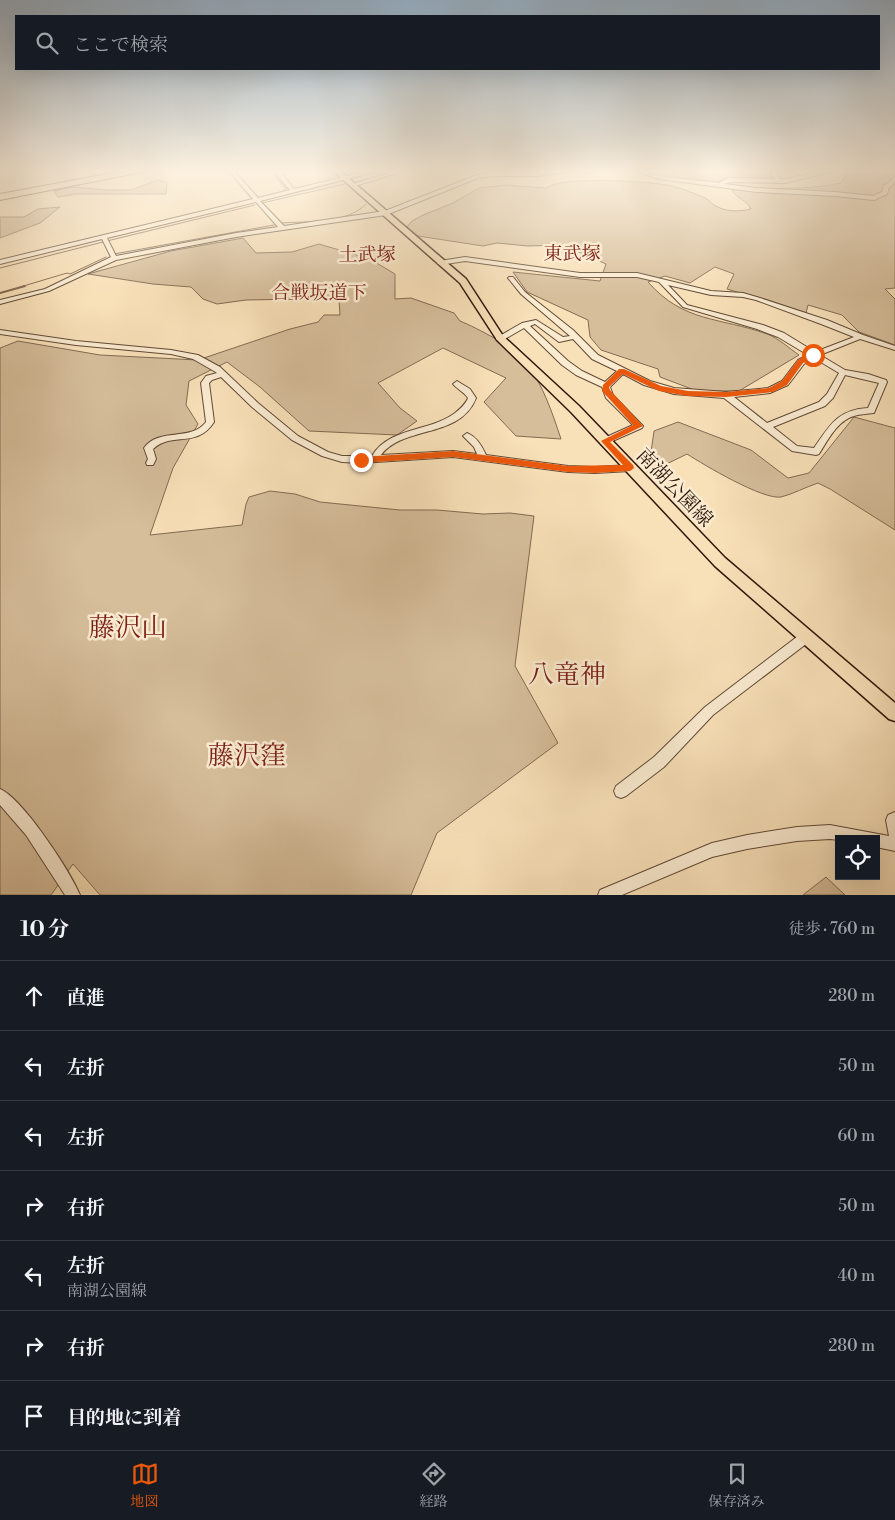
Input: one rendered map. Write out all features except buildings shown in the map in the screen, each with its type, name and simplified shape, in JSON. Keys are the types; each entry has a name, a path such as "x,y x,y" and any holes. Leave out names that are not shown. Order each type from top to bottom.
{"main road":[{"name":"南湖公園線","path":"386,213 440,263 463,281 500,338 575,409 720,562 895,713"}],"street":[{"path":"0,262 213,212"},
{"path":"268,212 282,228"},
{"path":"0,302 47,290 114,258 282,228 389,212"},
{"path":"104,238 114,258"},
{"path":"440,263 471,260 580,275 637,275 711,293 743,295 758,299 895,348"},
{"path":"511,278 594,357 659,388 688,393 726,395 770,390 785,383 801,362 813,355 860,337"},
{"path":"662,282 685,306 760,326 781,335 843,372 868,376 883,382 871,411 855,411 846,414 828,433 816,452 795,449 726,395"},
{"path":"500,338 525,325 536,322 562,340 574,337"},
{"path":"525,325 565,363 579,373 606,386 609,396 639,426 605,441"},
{"path":"0,332 76,343 172,352 195,357 223,374 255,405 295,438 311,448 332,457 342,459 375,459 453,454 568,469 630,468"},
{"path":"606,386 622,371"},
{"path":"767,426 822,404 830,396 843,372"},
{"path":"150,463 152,459 148,448 154,442 172,436 194,434 207,428 210,422 204,383 209,378 223,374"},
{"path":"375,459 378,452 387,444 441,424 467,407 472,398 467,391 457,384"},
{"path":"468,436 477,446 483,457"},
{"path":"621,791 659,762 709,711 806,638"},
{"path":"0,796 14,808 38,837 73,895"},
{"path":"895,819 893,820 895,833"},
{"path":"605,895 712,850 797,834 830,832 848,835"},
{"path":"880,841 895,844"}],"shaded area":[{"path":"33,212 54,212 40,223 0,238 0,217 24,217"},
{"path":"431,212 895,212 895,288 885,289 895,299 895,345 859,332 842,315 808,305 806,313 727,289 734,274 715,267 690,283 665,276 648,282 675,305 689,312 767,334 799,355 739,391 697,391 660,377 658,369 601,350 590,337 588,320 527,292 513,272 600,281 606,264 563,245 528,246 497,243 483,246 418,236 406,228 412,221"},
{"path":"243,238 256,253 292,252 319,244 370,259 395,274 395,299 411,298 454,313 460,321 496,339 521,357 532,371 542,389 561,439 516,436 484,402 506,378 443,348 378,383 400,408 417,421 397,435 309,431 260,387 227,362 189,381 186,405 198,424 173,468 150,535 242,525 249,497 270,491 295,494 320,502 400,510 437,510 483,514 510,513 534,516 515,666 558,743 437,833 411,895 100,895 73,864 51,895 0,895 0,348 18,341 100,355 198,360 290,329 318,322 324,315 340,315 339,300 246,300 217,304 203,299 191,287 153,284 88,274 171,251"},
{"path":"854,417 895,428 895,530 818,483 786,496 772,496 748,488 687,454 648,473 654,431 678,422 751,450 788,478 809,473"},
{"path":"826,877 845,895 803,895"}],"waterway":[{"path":"107,241 227,212"},
{"path":"271,212 282,223 327,220 355,212"},
{"path":"114,254 274,225"},
{"path":"0,268 103,242"},
{"path":"20,287 67,273 70,274 106,257"},
{"path":"0,293 25,286"}],"district":[{"name":"東武塚","path":"572,253"},
{"name":"土武塚","path":"367,254"},
{"name":"合戦坂道下","path":"319,292"},
{"name":"藤沢山","path":"128,627"},
{"name":"八竜神","path":"567,674"},
{"name":"藤沢窪","path":"247,755"}],"route":[{"path":"361,460 453,454 568,469 630,468 605,441 639,426 606,391 606,386 622,371 659,388 705,395 726,395 770,390 785,383 801,362 813,355"}]}
